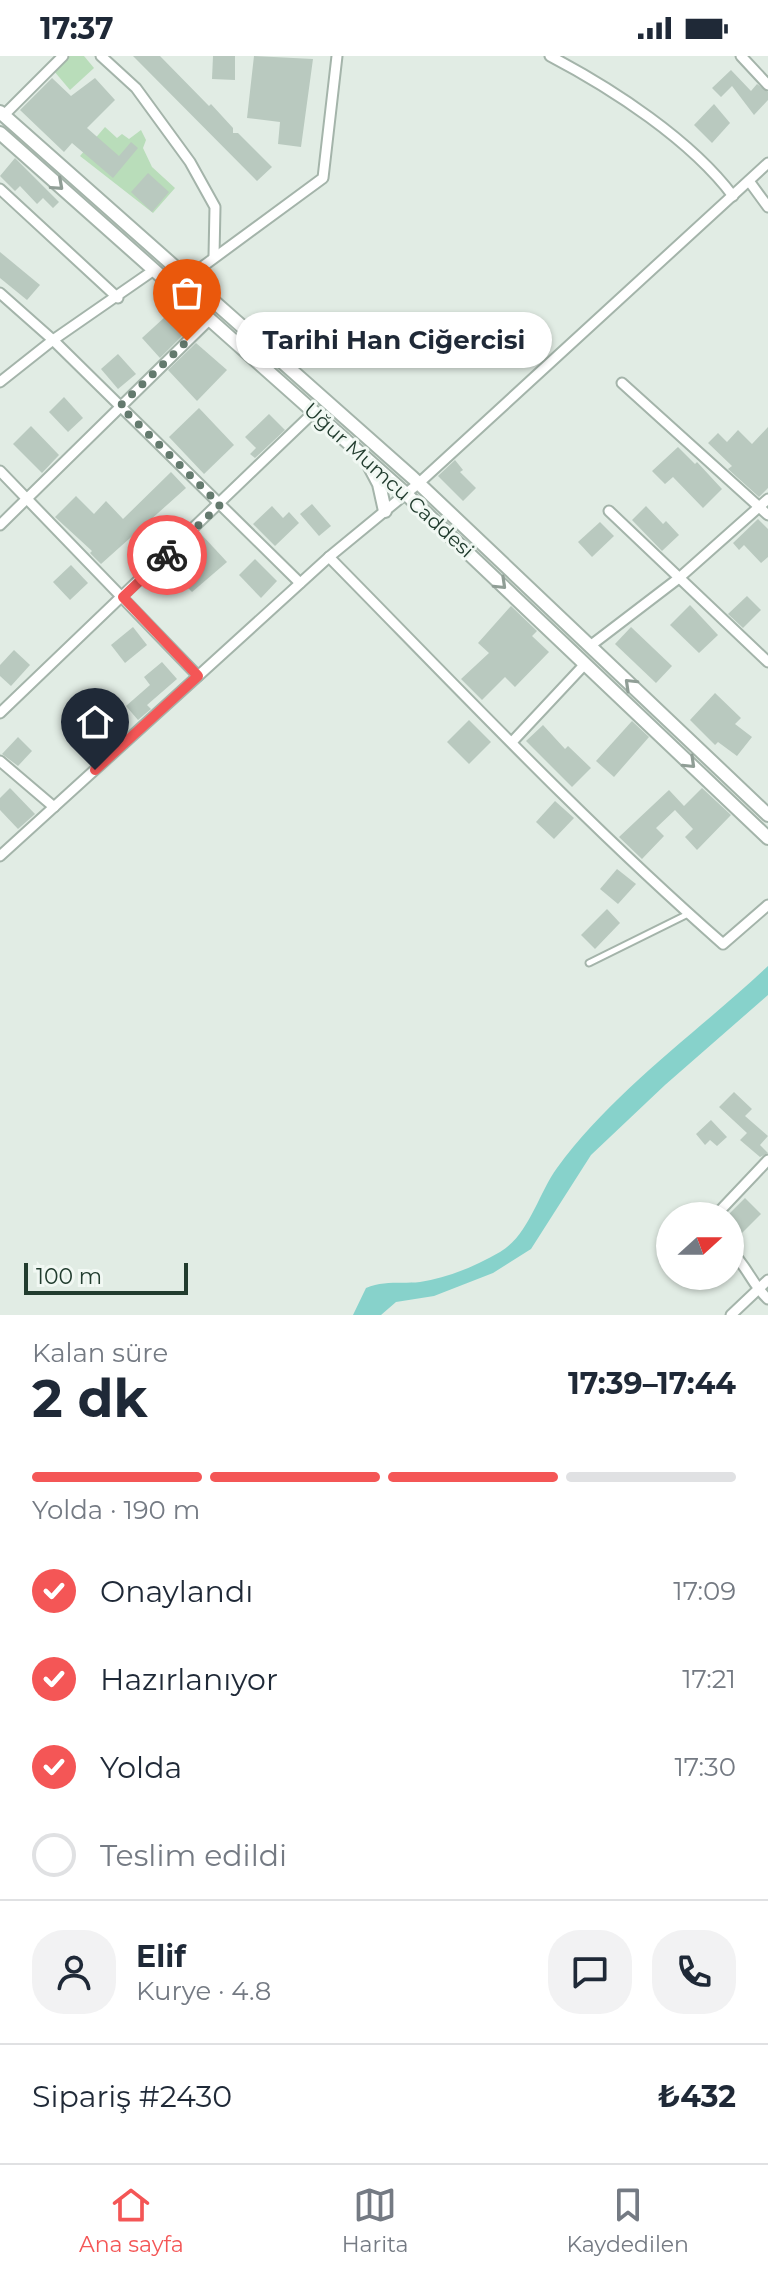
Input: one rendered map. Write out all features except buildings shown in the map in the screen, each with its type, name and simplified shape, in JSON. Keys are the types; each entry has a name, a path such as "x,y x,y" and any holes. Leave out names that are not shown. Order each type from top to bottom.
{"street":[{"path":"2,113 63,56"},
{"path":"101,56 136,88 190,162 215,207 214,256"},
{"path":"177,290 214,256 323,178 337,56"},
{"path":"741,56 768,85"},
{"path":"555,57 633,107 715,172 733,196"},
{"name":"Uğur Mumcu Caddesi","path":"2,113 419,483 768,815"},
{"name":"Uğur Mumcu Caddesi","path":"0,133 406,494 768,838"},
{"path":"0,856 329,557 419,483 768,163"},
{"path":"749,181 768,207"},
{"path":"0,189 118,298"},
{"path":"0,382 53,340 118,298 166,259"},
{"path":"0,293 53,340 300,583"},
{"path":"0,525 210,319"},
{"path":"622,383 768,515"},
{"path":"0,713 314,412"},
{"path":"366,458 379,484 385,511"},
{"path":"0,471 198,676"},
{"path":"590,646 679,578 768,499"},
{"path":"609,511 768,662"},
{"path":"329,557 512,742 688,914 723,944 768,905"},
{"path":"512,742 585,664"},
{"path":"0,761 54,807"},
{"path":"728,1202 768,1160"},
{"path":"744,1265 753,1275 758,1290 768,1299"},
{"path":"731,1315 768,1280"}],"lane":[{"path":"589,963 688,914"}],"green space":[{"path":"70,56 84,56 94,68 70,90 54,71"},
{"path":"105,127 117,138 122,134 129,139 141,130 146,140 143,148 152,167 175,188 153,213 80,156"}],"water":[{"path":"768,966 768,995 591,1155 531,1249 493,1273 434,1296 396,1302 381,1315 353,1315 366,1288 441,1278 481,1262 510,1245 526,1225 557,1168 604,1113"}],"way so far":[{"path":"167,555 220,505 120,406 187,341"}],"place":[{"name":"Tarihi Han Ciğercisi","path":"187,341"}],"route":[{"path":"95,770 198,676 123,597 167,555"}]}
